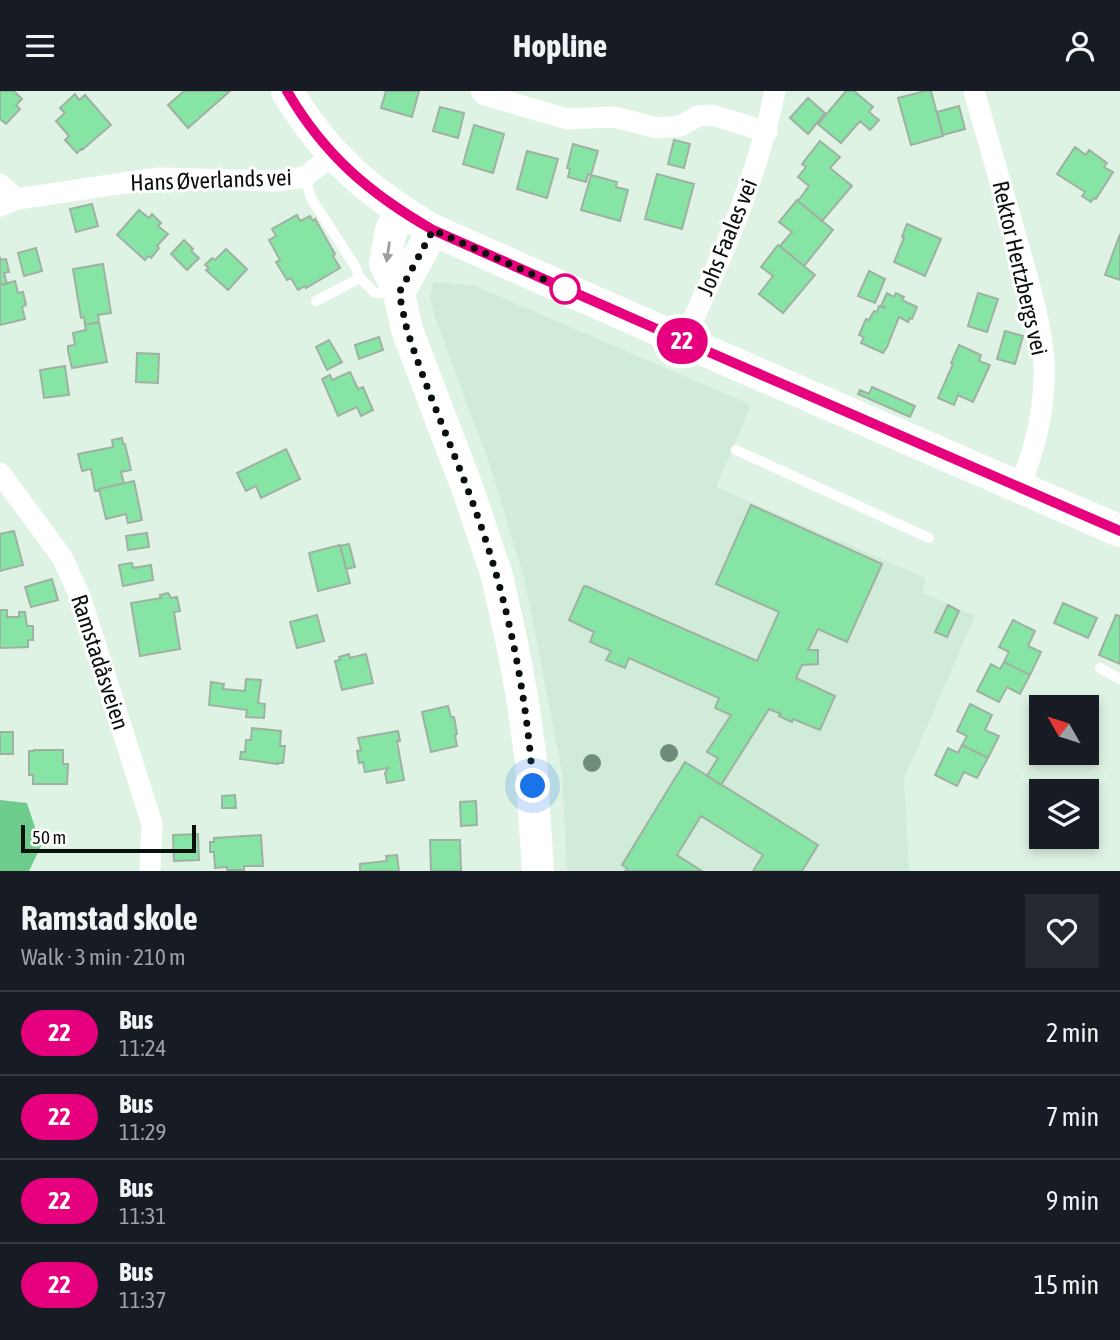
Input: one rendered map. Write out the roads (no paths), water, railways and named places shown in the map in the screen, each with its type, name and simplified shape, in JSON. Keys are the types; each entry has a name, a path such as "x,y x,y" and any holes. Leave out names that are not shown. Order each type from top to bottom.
{"main road":[{"path":"287,91 333,154 372,191 433,230 1120,531"},
{"path":"401,211 391,230 385,263 399,293 413,349 468,490 497,576 523,703 531,761 538,871"},
{"path":"399,293 433,230"}],"street":[{"path":"481,91 485,95 567,119 614,117 657,128 680,125 698,116 712,115 767,132"},
{"name":"Johs Faales vei","path":"683,341 740,212 767,132 775,91"},
{"name":"Rektor Hertzbergs vei","path":"974,91 1039,325 1044,363 1041,411 1026,472 1019,487"},
{"name":"Hans Øverlands vei","path":"9,202 159,178 277,181 304,177 333,154"},
{"path":"0,184 9,202"},
{"name":"Ramstadåsveien","path":"0,473 62,557 81,599 152,824 150,871"}],"lane":[{"path":"304,177 311,198 360,278 375,293 399,293"},
{"path":"316,301 360,278"},
{"path":"736,450 929,538"},
{"path":"1100,668 1120,679"}]}
